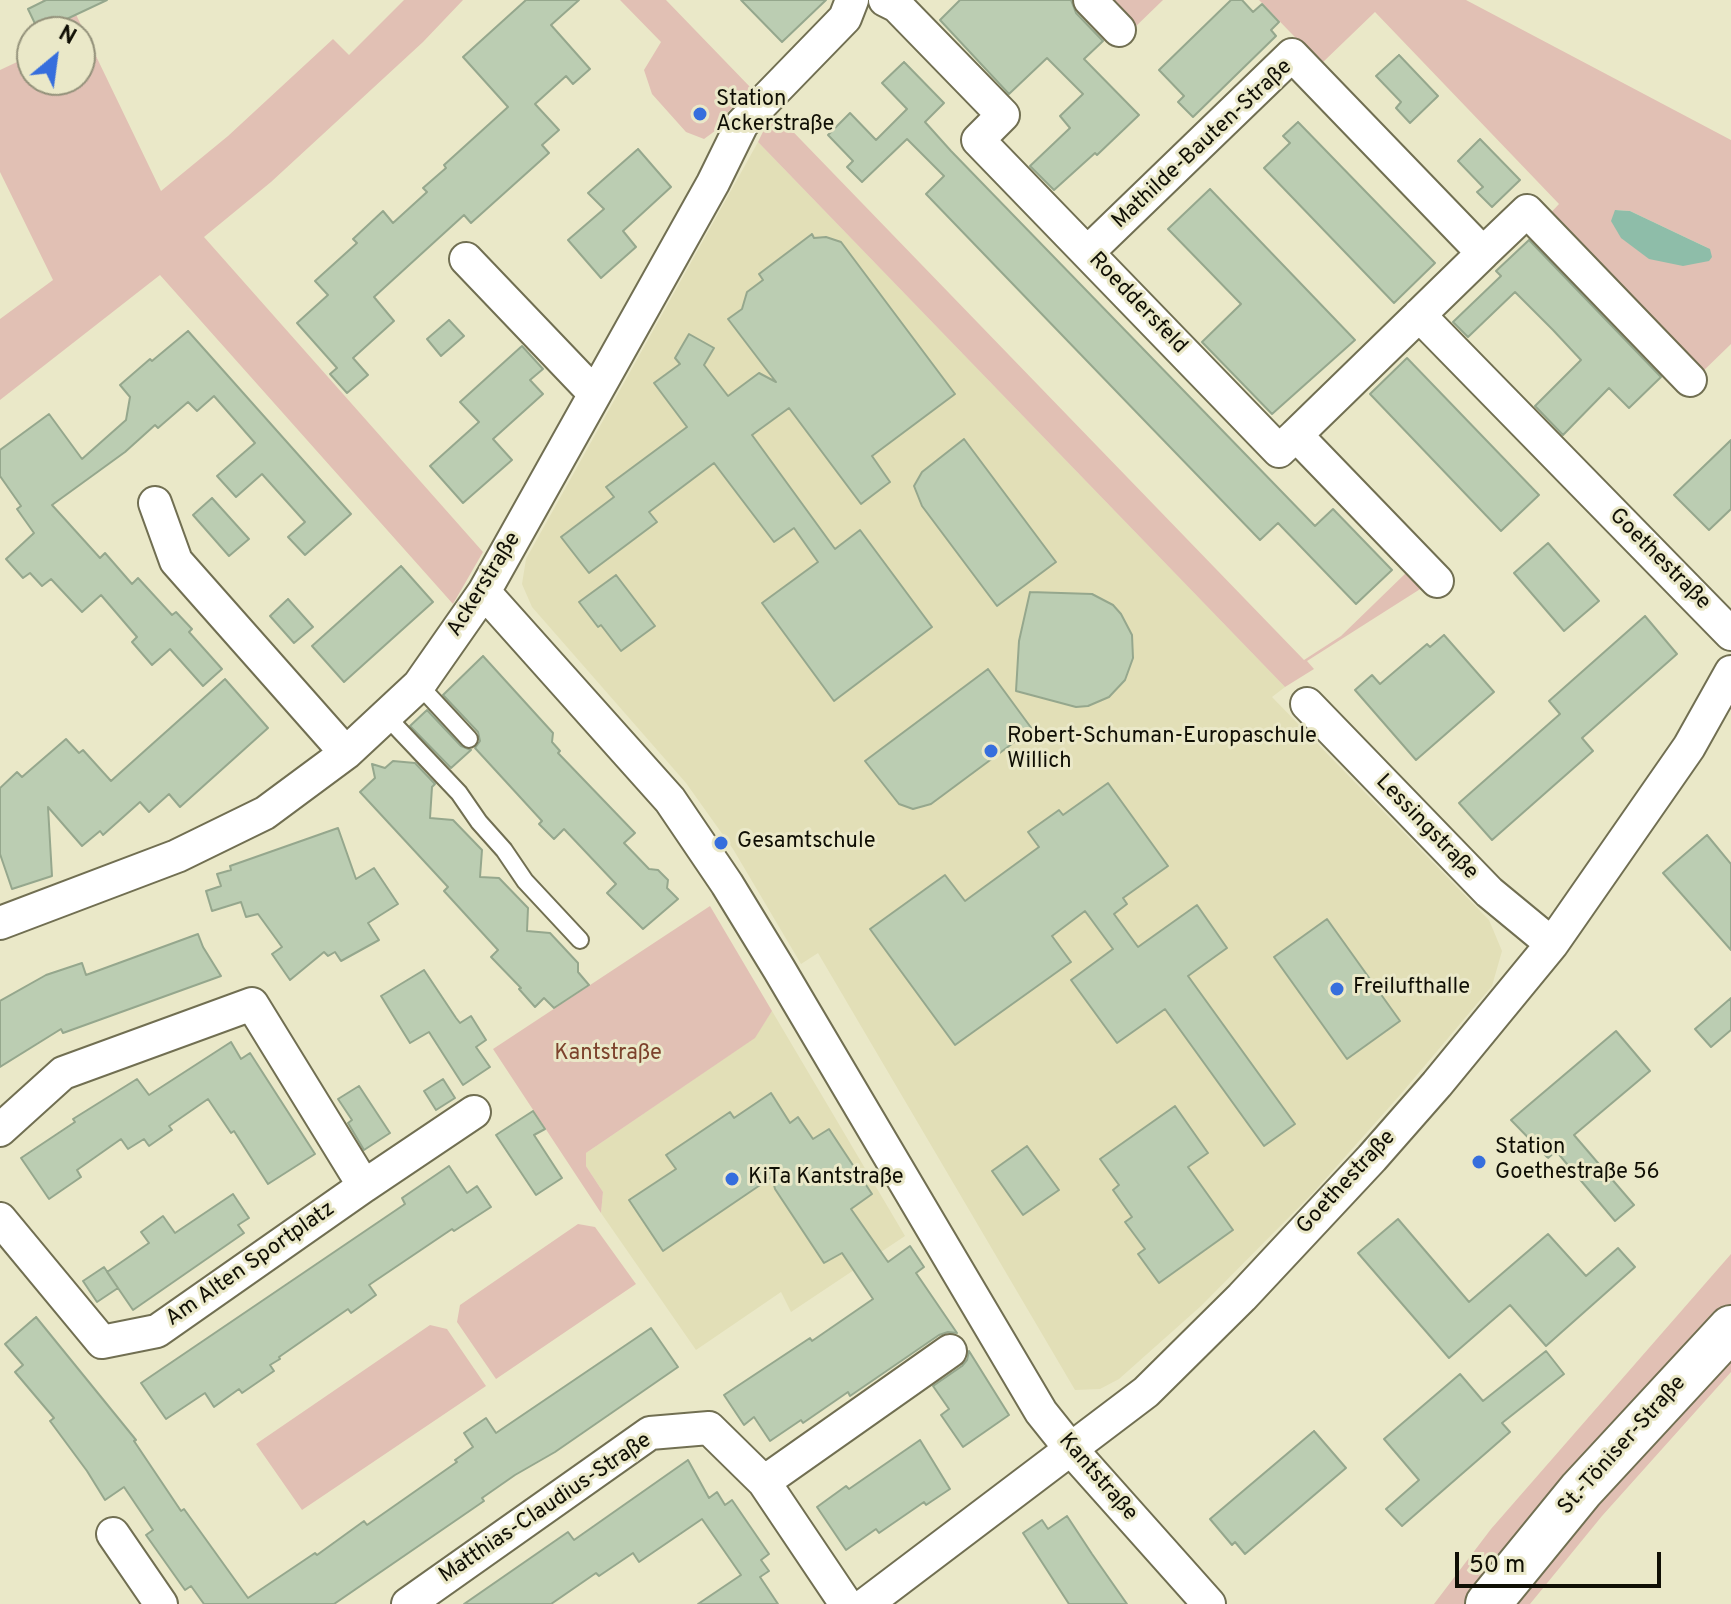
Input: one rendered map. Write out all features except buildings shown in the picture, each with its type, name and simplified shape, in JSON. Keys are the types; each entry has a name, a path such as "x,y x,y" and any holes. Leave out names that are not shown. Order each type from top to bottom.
{"main road":[{"name":"St.-Töniser-Straße","path":"1488,1604 1581,1490 1731,1328"}],"street":[{"name":"Ackerstraße","path":"0,923 177,856 265,813 346,753 419,685 484,592 713,183 742,124 845,18 852,0"},
{"name":"Roeddersfeld","path":"885,0 897,6 1003,115 978,140 1279,451 1296,435"},
{"path":"1090,0 1119,30"},
{"name":"Mathilde-Bauten-Straße","path":"1088,252 1292,55 1483,253"},
{"path":"1437,581 1296,435 1527,211 1690,380"},
{"path":"466,259 594,393"},
{"name":"Goethestraße","path":"1419,315 1731,634"},
{"path":"155,503 176,561 346,753"},
{"name":"Kantstraße","path":"484,592 670,800 779,969 1041,1412 1209,1604"},
{"name":"Goethestraße","path":"866,1604 1069,1447 1146,1392 1242,1297 1419,1105 1552,944 1689,747 1731,672"},
{"name":"Lessingstraße","path":"1307,704 1489,892 1552,944"},
{"path":"0,1130 63,1073 252,1004 364,1186"},
{"name":"Am Alten Sportplatz","path":"0,1219 102,1342 157,1331 474,1112"},
{"path":"764,1482 950,1351"},
{"name":"Matthias-Claudius-Straße","path":"408,1604 650,1433 709,1428 764,1482 846,1604"},
{"path":"113,1534 161,1604"}],"lane":[{"path":"419,685 469,739"},
{"path":"387,717 459,793 525,881 580,940"}],"shaded area":[{"name":"Robert-Schuman-Europaschule Willich","path":"758,142 1285,687 1272,697 1489,920 1502,951 1492,986 1313,1193 1201,1306 1119,1379 1100,1389 1075,1390 818,953 801,964 733,849 686,783 532,607 522,584 526,559"},
{"path":"1615,210 1630,211 1710,249 1712,257 1709,261 1683,266 1649,259 1621,238 1611,221"},
{"name":"KiTa Kantstraße","path":"772,1011 905,1236 791,1312 781,1292 696,1350 601,1213 603,1192 586,1166 586,1153 754,1038"}],"green space":[{"path":"42,0 69,0 77,16 50,16"},
{"path":"404,0 463,0 423,42 271,182 204,237 483,552 453,604 160,275 0,400 0,319 53,280 0,172 0,70 16,62 16,96 96,96 96,56 161,191 228,136 333,39 349,55"},
{"path":"620,0 666,0 752,89 728,112 719,128 704,139 686,132 652,94 644,70 661,42"},
{"path":"1101,0 1163,0 1131,31"},
{"path":"1259,0 1466,0 1731,140 1731,344 1696,378 1544,220 1559,204 1375,12 1321,64","holes":["1615,210 1630,211 1710,249"]},
{"path":"773,111 1304,660 1341,636 1409,570 1425,586 1307,661 1314,669 1285,687 758,142"},
{"name":"Kantstraße","path":"710,906 772,1011 755,1038 586,1153 586,1166 603,1192 601,1213 493,1049"},
{"path":"578,1224 595,1227 636,1284 496,1379 457,1322 460,1305"},
{"path":"1731,1254 1731,1316 1476,1604 1434,1604 1491,1529"},
{"path":"430,1325 447,1329 486,1386 302,1510 256,1444"},
{"path":"1731,1360 1731,1372 1602,1516 1530,1604 1514,1604 1621,1474"}],"place":[{"name":"Station Ackerstraße","path":"700,114"},
{"name":"Robert-Schuman-Europaschule Willich","path":"991,751"},
{"name":"Gesamtschule","path":"721,843"},
{"name":"Freilufthalle","path":"1337,989"},
{"name":"Station Goethestraße 56","path":"1479,1162"},
{"name":"KiTa Kantstraße","path":"732,1179"}]}
